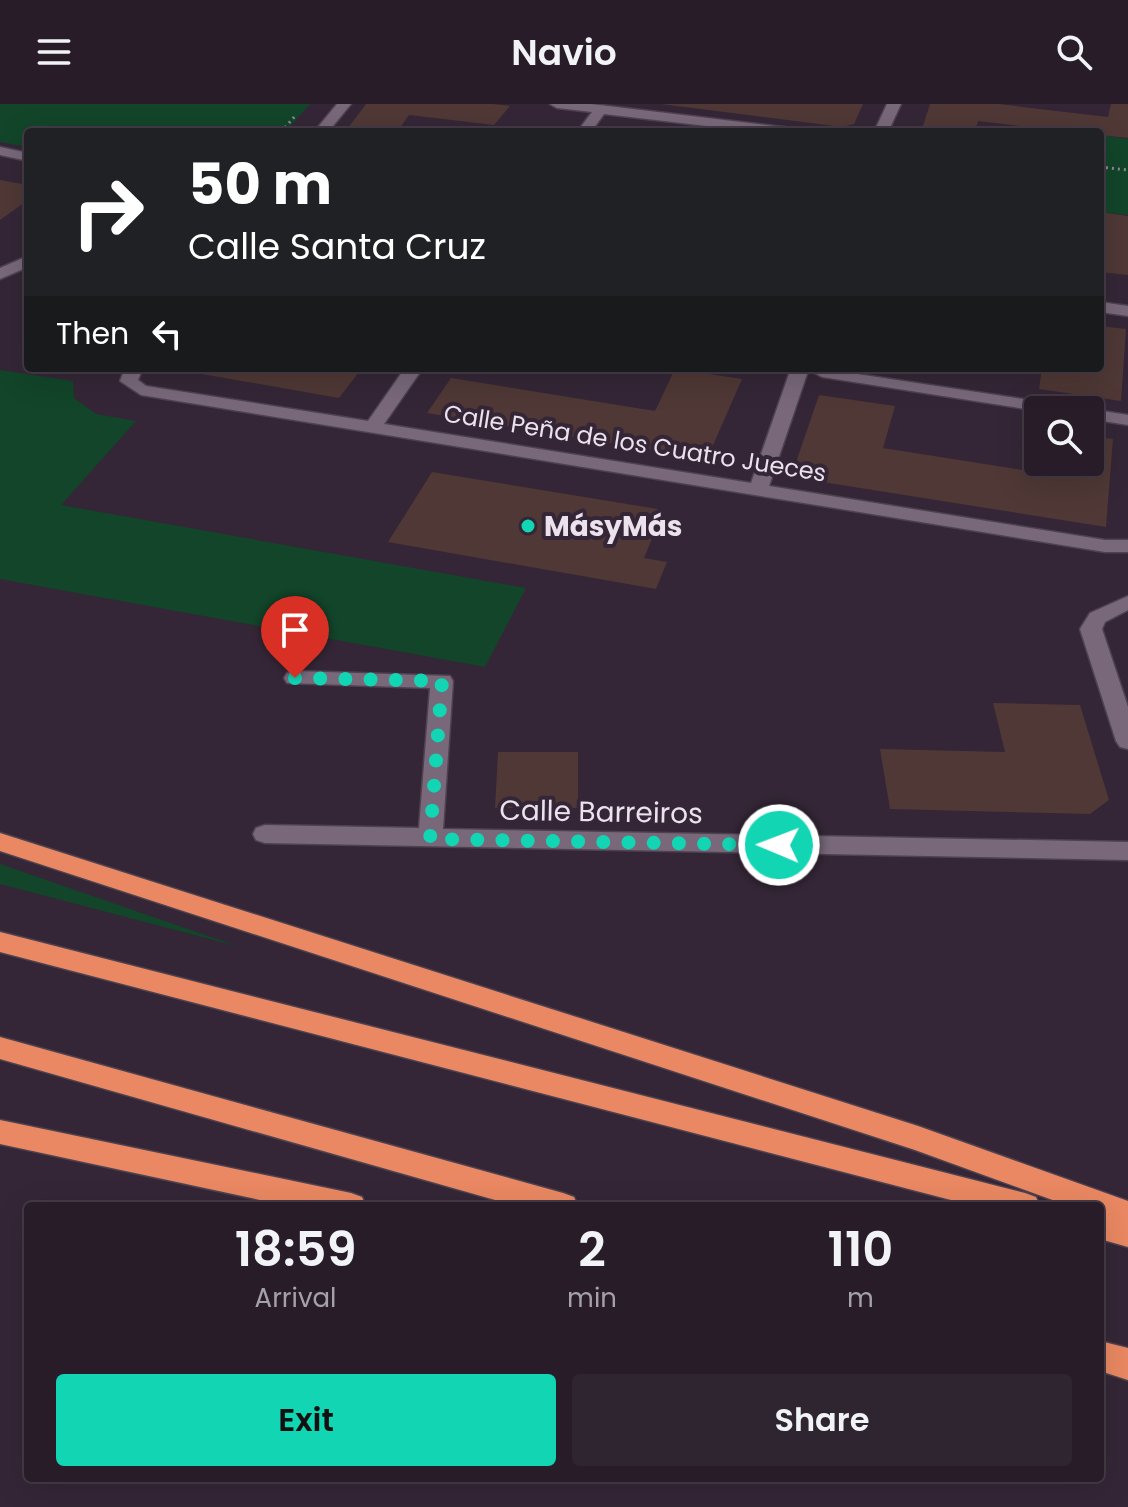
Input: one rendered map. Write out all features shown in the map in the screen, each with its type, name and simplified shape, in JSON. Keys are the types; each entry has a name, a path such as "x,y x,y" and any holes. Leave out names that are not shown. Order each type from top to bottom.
{"highway":[{"path":"0,842 918,1138 1095,1202"},
{"path":"0,942 1009,1202"},
{"path":"0,1048 549,1202"},
{"path":"0,1132 332,1202"},
{"path":"1104,1205 1128,1214"},
{"path":"1104,1226 1128,1233"},
{"path":"1104,1357 1128,1364"}],"street":[{"path":"324,128 344,104"},
{"path":"557,104 758,128"},
{"path":"883,128 894,104"},
{"path":"587,128 598,114"},
{"path":"0,151 24,156"},
{"path":"0,274 24,263"},
{"path":"1104,308 1128,311"},
{"path":"373,427 411,372"},
{"path":"758,489 799,372"},
{"path":"822,372 1024,404"},
{"name":"Calle Peña de los Cuatro Jueces","path":"134,377 373,427 1105,546 1128,546"},
{"path":"1104,416 1128,420"},
{"path":"1128,602 1097,618 1091,629 1118,682 1128,741"},
{"path":"295,678 442,681 430,839"},
{"name":"Calle Barreiros","path":"265,834 1128,851"}],"path":[{"path":"285,128 298,113"},
{"path":"1104,167 1128,170"}],"green space":[{"path":"0,104 310,104 289,128 24,128 24,146 0,142"},
{"path":"1104,136 1128,139 1128,215 1104,212"},
{"path":"0,370 73,381 74,398 96,414 136,421 61,505 526,588 485,667 0,579"},
{"path":"0,864 240,947 0,884"}],"building":[{"path":"366,104 510,106 494,125 409,115 400,128 348,128"},
{"path":"661,104 863,104 854,124 842,127"},
{"path":"930,104 998,104 1108,117 1111,104 1128,104 1128,138 1104,135 1104,128 1038,128 978,121 976,128 922,128"},
{"path":"0,180 24,184 24,203 0,220"},
{"path":"1104,213 1128,216 1128,275 1104,272"},
{"path":"1104,326 1126,329 1121,401 1104,399 1104,396 1039,389 1041,372 1104,372"},
{"path":"191,372 359,372 339,398"},
{"path":"674,372 742,379 707,459 427,413 451,378 655,411"},
{"path":"819,395 895,406 883,448 1022,470 1024,456 1024,476 1104,476 1104,438 1113,439 1106,527 791,477"},
{"name":"MásyMás","path":"432,472 664,510 644,558 667,562 656,589 388,542"},
{"path":"993,703 1080,705 1109,800 1090,814 890,809 880,749 1005,752"},
{"path":"498,752 578,752 578,808 495,808"}],"place":[{"name":"MásyMás","path":"528,526"}],"route":[{"path":"295,678 442,681 430,839 779,845"}]}
